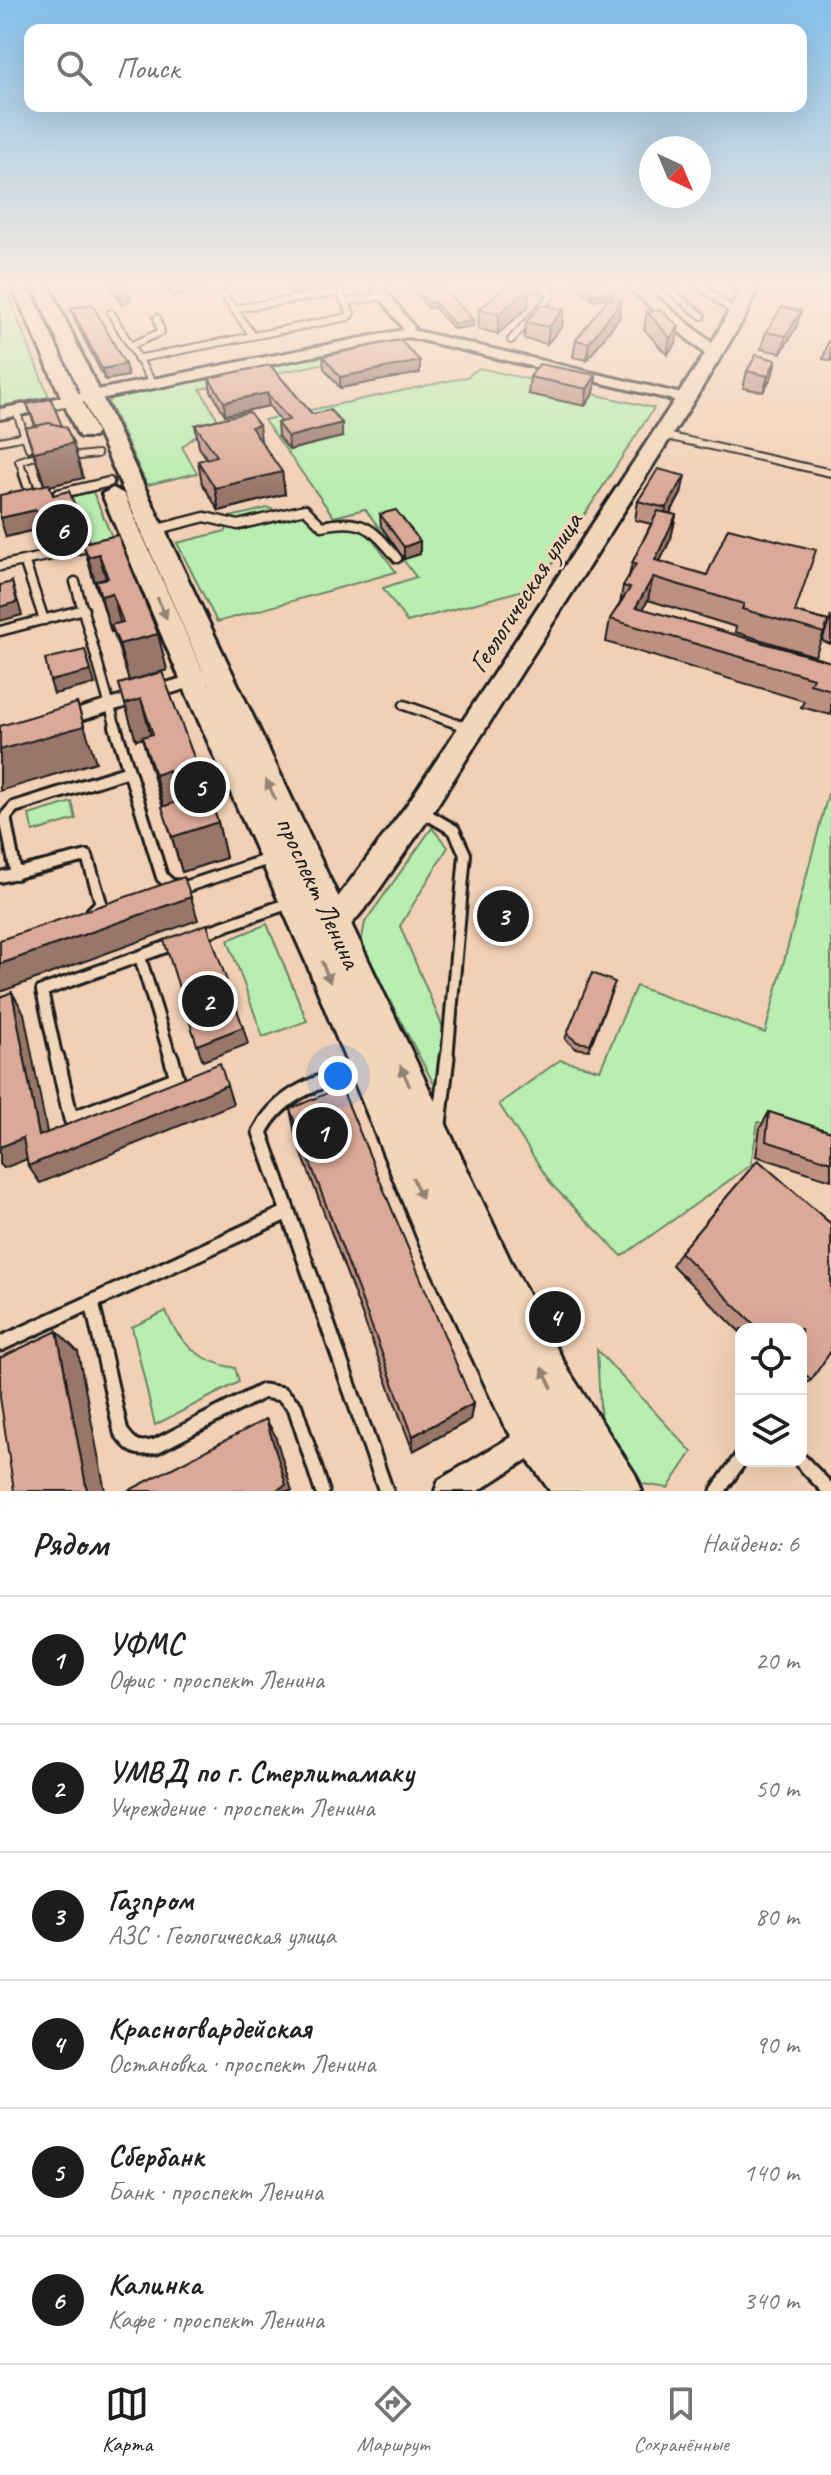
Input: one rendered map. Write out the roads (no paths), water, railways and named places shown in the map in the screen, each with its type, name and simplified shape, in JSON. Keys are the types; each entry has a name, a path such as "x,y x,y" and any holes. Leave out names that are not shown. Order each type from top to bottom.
{"main road":[{"name":"проспект Ленина","path":"57,353 81,397 97,454 109,482 205,677 333,924 437,1147 579,1491"},
{"name":"проспект Ленина","path":"65,353 135,535"},
{"name":"Геологическая улица","path":"333,924 361,892 419,810 714,353"},
{"name":"проспект Ленина","path":"205,677 273,858 323,962 435,1233 520,1409 553,1427 618,1491"}],"street":[{"path":"8,412 306,353"},
{"path":"490,353 686,399"},
{"path":"41,727 205,677"},
{"path":"450,1491 553,1427"}],"lane":[{"path":"134,353 152,382"},
{"path":"137,359 169,353"},
{"path":"8,412 25,436 29,448"},
{"path":"662,435 831,473"},
{"path":"0,441 25,436"},
{"path":"33,500 19,461 55,451 79,456 97,454"},
{"path":"22,502 109,482"},
{"path":"135,535 205,517 238,525 305,509 322,526 347,520 369,524 397,558"},
{"path":"0,566 25,563 100,544"},
{"path":"25,563 44,620"},
{"path":"75,582 109,706 162,877 178,887 188,886 273,858"},
{"path":"0,631 84,609"},
{"path":"404,705 472,729"},
{"path":"16,874 6,822 6,816 14,807 129,771"},
{"path":"419,810 454,830 465,854 455,995 437,1147"},
{"path":"0,877 87,856 101,905 96,911 83,915"},
{"path":"140,957 177,1078 71,1119 42,991 293,901"},
{"path":"364,1065 288,1097 265,1118 260,1132 386,1491"},
{"path":"0,1344 288,1212"},
{"path":"92,1302 121,1432 132,1447 142,1450 156,1446 263,1391 276,1391 289,1398 295,1407 322,1491"},
{"path":"718,1491 735,1467"},
{"path":"807,1467 830,1491"}],"place":[{"name":"Калинка","path":"62,530"},
{"name":"Сбербанк","path":"200,787"},
{"name":"Газпром","path":"503,916"},
{"name":"УМВД по г. Стерлитамаку","path":"208,1001"},
{"name":"УФМС","path":"322,1133"},
{"name":"Красногвардейская","path":"555,1317"}]}
